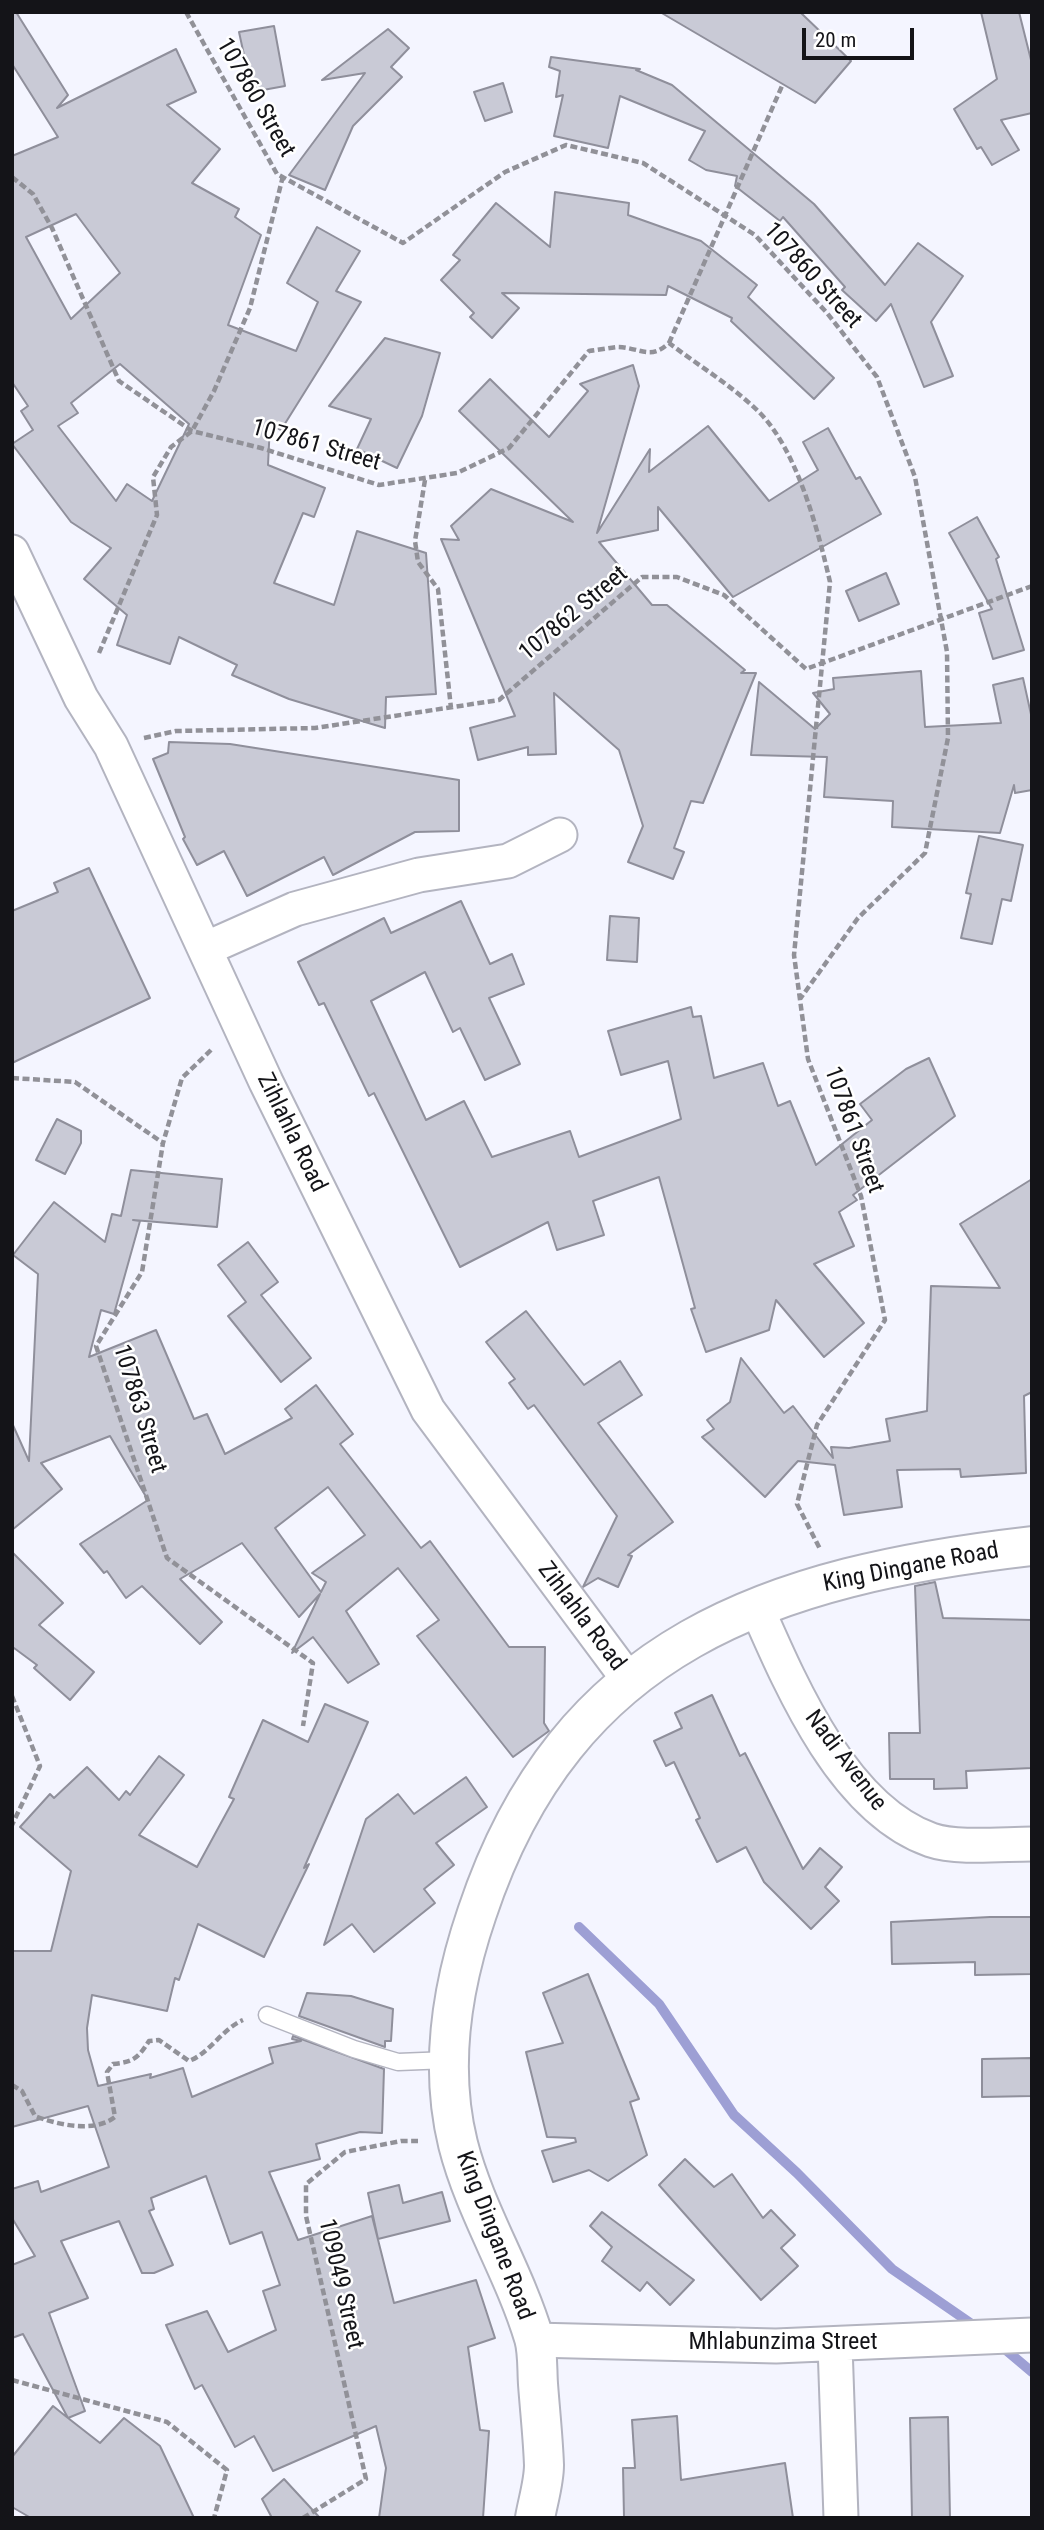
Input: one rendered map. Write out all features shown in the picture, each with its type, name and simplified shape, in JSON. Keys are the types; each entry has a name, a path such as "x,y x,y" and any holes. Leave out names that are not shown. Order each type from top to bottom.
{"street":[{"name":"Zihlahla Road","path":"12,552 81,698 111,746 239,1022 428,1410 628,1679"},
{"path":"205,949 295,909 419,876 508,861 560,835"},
{"name":"King Dingane Road","path":"535,2518 544,2468 534,2340 477,2203 457,2142 448,2060 458,1968 484,1891 519,1816 562,1747 628,1679 695,1634 756,1606 836,1579 1032,1546"},
{"name":"Nadi Avenue","path":"756,1606 790,1683 830,1749 866,1796 896,1825 933,1841 1032,1844"},
{"name":"Mhlabunzima Street","path":"534,2340 835,2344 1032,2335"},
{"path":"835,2344 841,2518"}],"lane":[{"path":"267,2015 354,2049 398,2062 448,2060"}],"path":[{"name":"107860 Street","path":"186,12 277,173 403,243 505,172 566,145 643,163 755,235 827,313 877,377 915,477 947,652 948,738 925,853 858,918 800,1000"},
{"path":"669,343 782,86"},
{"path":"81,698 157,515 153,477 172,447 192,431 214,391 250,308 283,176"},
{"name":"107861 Street","path":"12,177 33,194 52,228 119,381 192,431 261,448 379,485 425,480 457,473 509,448 589,351 620,347 645,354 660,352 669,343 759,412 786,451 819,536 830,582 794,955 808,1059 861,1196 885,1320 817,1425 797,1504 836,1579"},
{"path":"425,480 415,541 418,562 438,589 451,708"},
{"name":"107862 Street","path":"111,746 176,731 315,728 499,700 642,577 677,577 724,595 806,669 821,661"},
{"path":"821,661 1032,586"},
{"name":"107863 Street","path":"239,1022 182,1078 163,1143 142,1272 96,1346 167,1558 313,1662 303,1726"},
{"path":"12,1078 75,1082 163,1143"},
{"path":"12,1696 40,1766 12,1825"},
{"path":"12,2085 22,2091 35,2116 84,2126 106,2124 115,2116 107,2072 113,2064 138,2059 149,2041 159,2040 189,2060 199,2057 229,2026 251,2016 267,2015"},
{"name":"109049 Street","path":"303,2518 366,2479 306,2216 306,2184 345,2152 401,2141 457,2142"},
{"path":"12,2380 167,2422 227,2470 214,2518"}],"building":[{"path":"12,12 16,12 68,95 57,108 176,49 196,92 167,105 220,149 192,183 239,209 235,217 261,235 228,325 296,351 318,302 287,283 317,227 360,251 336,291 361,302 281,430 270,424 268,465 325,488 314,517 303,513 274,583 334,605 357,531 426,553 436,694 386,697 385,728 289,699 232,675 237,665 179,637 170,664 117,645 127,615 84,579 111,548 71,522 12,444 33,430 21,411 28,406 12,382 12,156 58,137 12,64","holes":["76,214 120,273 71,319 26,237","120,364 189,424 152,501 127,484 116,501 58,426 78,413 71,403"]},
{"path":"660,12 800,12 851,61 815,103"},
{"path":"981,12 1019,12 1032,64 1032,113 1001,120 1019,150 992,165 981,147 977,149 954,109 997,79"},
{"path":"274,26 285,86 252,92 239,32"},
{"path":"388,29 409,48 391,67 402,77 353,126 325,190 289,175 365,73 322,80"},
{"path":"551,57 640,69 636,70 672,85 814,204 885,285 918,243 963,276 931,322 953,376 924,387 891,304 876,321 842,290 845,287 783,217 780,221 735,186 737,176 706,170 689,160 705,131 620,96 608,148 554,136 563,95 556,97 560,71 549,67"},
{"path":"503,83 512,112 485,121 474,92"},
{"path":"555,192 629,203 628,215 701,241 757,285 748,297 834,378 814,399 731,321 732,318 668,286 666,295 502,293 519,308 492,338 470,317 474,313 441,280 460,260 453,255 496,203 550,247"},
{"path":"385,338 440,353 422,416 397,468 357,449 371,419 329,406"},
{"path":"633,365 639,386 597,533 650,449 649,472 708,426 769,501 818,470 803,442 828,428 856,479 860,477 881,514 733,597 658,507 658,530 599,542 652,605 667,605 745,670 741,673 756,673 703,803 691,801 674,848 684,852 673,879 628,862 643,826 619,750 554,693 556,754 528,755 528,747 478,760 470,728 515,716 441,539 459,540 451,526 491,489 573,522 459,411 490,379 549,437 588,391 580,384"},
{"path":"977,517 999,557 996,559 1024,650 993,659 979,613 992,609 949,533"},
{"path":"886,573 899,604 859,621 846,591"},
{"path":"921,671 925,727 1001,723 993,685 1023,678 1032,719 1032,790 1015,793 1014,785 1000,833 892,827 893,801 824,797 827,757 751,755 759,682 815,729 830,714 813,693 834,689 833,678"},
{"path":"169,742 230,744 459,780 459,831 415,832 333,875 324,857 247,896 224,851 197,865 183,839 185,837 153,759 168,753"},
{"path":"979,836 1023,845 1011,901 1002,899 992,944 961,938 971,894 966,893"},
{"path":"89,868 150,998 12,1063 12,911 58,892 54,883"},
{"path":"461,901 490,964 512,954 524,984 489,998 520,1064 485,1080 460,1028 453,1032 425,972 371,1001 426,1120 464,1101 492,1157 570,1131 579,1157 681,1119 668,1061 621,1075 608,1031 691,1007 693,1017 701,1016 714,1078 763,1063 778,1106 790,1101 816,1165 872,1120 860,1104 906,1069 929,1058 955,1116 853,1195 857,1200 839,1212 854,1246 814,1264 864,1323 824,1357 776,1300 769,1330 706,1352 691,1309 695,1308 659,1177 593,1201 604,1235 557,1250 548,1222 460,1267 374,1093 369,1096 324,1003 319,1005 298,962 384,918 391,933"},
{"path":"610,916 639,918 637,962 607,960"},
{"path":"57,1119 81,1131 81,1143 65,1174 36,1160"},
{"path":"131,1170 222,1179 217,1227 133,1220 140,1221 114,1314 101,1310 89,1357 156,1330 194,1419 207,1414 225,1454 292,1418 285,1409 316,1385 353,1434 340,1444 421,1548 430,1541 509,1647 545,1647 544,1723 549,1731 513,1757 417,1636 439,1620 398,1568 346,1611 379,1664 348,1683 313,1637 292,1653 320,1594 299,1617 242,1543 180,1579 222,1622 200,1644 142,1586 126,1598 107,1571 104,1573 80,1544 148,1500 110,1436 41,1463 62,1489 12,1530 12,1423 29,1461 38,1274 13,1255 54,1202 105,1242 112,1214 121,1216","holes":["328,1487 365,1535 312,1573 326,1582 321,1592 275,1528"]},
{"path":"1032,1179 1032,1392 1024,1396 1026,1473 961,1477 960,1469 897,1470 902,1507 844,1515 835,1465 798,1461 765,1497 702,1437 714,1429 707,1420 730,1402 741,1358 784,1413 793,1406 833,1458 831,1447 849,1448 890,1441 886,1419 927,1411 931,1286 1000,1288 960,1224"},
{"path":"248,1242 278,1282 261,1295 311,1358 281,1382 228,1316 246,1302 218,1265"},
{"path":"526,1311 584,1385 620,1361 642,1395 598,1423 673,1522 628,1555 632,1556 618,1587 598,1578 583,1587 617,1516 534,1405 528,1409 509,1383 515,1379 486,1342"},
{"path":"12,1552 63,1603 39,1625 94,1672 70,1700 34,1668 37,1665 14,1648 12,1650"},
{"path":"935,1582 943,1618 1032,1620 1032,1768 966,1771 967,1788 934,1789 934,1779 890,1779 889,1733 920,1733 915,1586"},
{"path":"712,1695 740,1756 745,1753 803,1869 820,1848 842,1867 825,1887 839,1901 811,1929 764,1882 746,1847 717,1862 696,1820 700,1818 674,1762 666,1766 654,1741 682,1728 675,1713"},
{"path":"325,1704 368,1722 304,1868 309,1864 264,1957 198,1924 179,1980 175,1978 167,2011 92,1995 87,2028 88,2050 98,2086 151,2074 150,2078 183,2068 192,2097 273,2063 269,2048 301,2041 292,2039 293,2036 384,2069 382,2133 360,2132 316,2144 320,2159 269,2172 298,2240 372,2216 394,2303 476,2280 495,2338 468,2347 480,2430 489,2431 483,2518 379,2518 386,2468 376,2426 273,2471 254,2436 235,2447 202,2385 195,2389 166,2325 207,2311 228,2352 276,2330 263,2291 280,2285 262,2232 230,2244 206,2176 151,2198 154,2209 149,2211 173,2265 154,2273 142,2273 119,2221 61,2241 88,2298 49,2313 85,2411 68,2418 23,2334 12,2338 12,2265 35,2256 12,2218 12,2189 38,2181 41,2192 109,2167 88,2106 12,2127 12,1951 51,1951 71,1871 20,1827 50,1794 54,1798 87,1767 119,1800 126,1791 130,1795 159,1756 184,1775 139,1835 197,1867 234,1799 229,1797 263,1720 308,1742"},
{"path":"466,1777 487,1807 436,1843 454,1865 424,1889 435,1903 374,1952 352,1924 324,1945 366,1819 398,1794 414,1814"},
{"path":"1032,1917 1032,1974 975,1975 975,1962 892,1964 891,1922"},
{"path":"588,1974 639,2099 630,2102 647,2155 608,2181 589,2170 553,2182 542,2151 576,2142 575,2138 547,2137 526,2052 563,2043 543,1993"},
{"path":"307,1993 351,1996 393,2009 391,2041 385,2041 385,2047 299,2016"},
{"path":"1032,2058 1032,2096 982,2097 982,2059"},
{"path":"685,2159 714,2187 732,2174 763,2218 771,2210 795,2235 781,2248 798,2266 761,2300 659,2185"},
{"path":"399,2185 403,2203 442,2192 450,2221 378,2239 368,2193"},
{"path":"602,2212 694,2280 670,2305 647,2282 640,2291 602,2261 612,2247 590,2226"},
{"path":"53,2406 100,2443 124,2418 160,2446 194,2518 31,2518 12,2507 12,2457"},
{"path":"677,2416 681,2480 785,2463 793,2518 624,2517 623,2468 635,2468 632,2420"},
{"path":"948,2417 950,2518 912,2518 910,2418"},
{"path":"284,2479 320,2518 272,2518 262,2499"}],"waterway":[{"path":"579,1927 659,2004 734,2115 797,2173 892,2269 979,2329"},
{"path":"1000,2345 1032,2372"}]}
